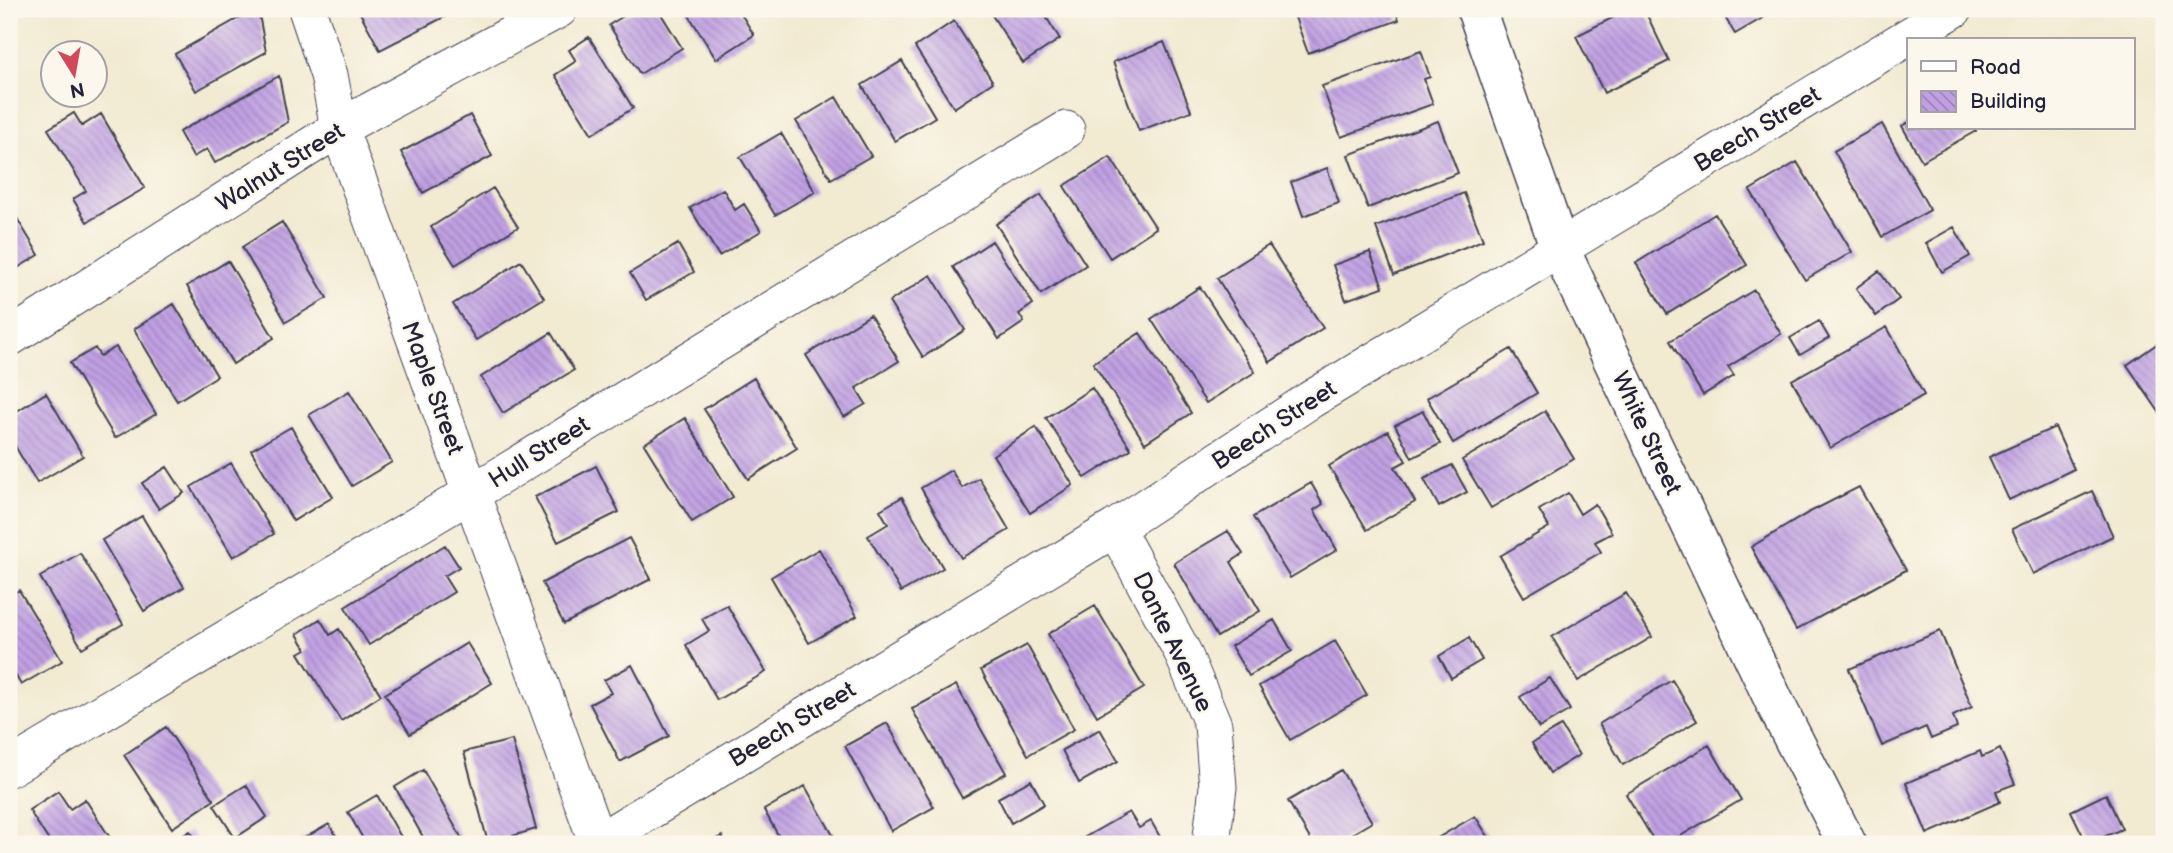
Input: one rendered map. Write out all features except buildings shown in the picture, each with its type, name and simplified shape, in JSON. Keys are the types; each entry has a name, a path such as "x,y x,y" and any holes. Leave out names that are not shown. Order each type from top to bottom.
{"street":[{"name":"Maple Street","path":"307,9 328,75 339,128 597,844"},
{"name":"Walnut Street","path":"9,338 339,128 559,9"},
{"name":"White Street","path":"1476,9 1560,249 1776,705 1847,844"},
{"name":"Beech Street","path":"597,844 1115,528 1310,400 1954,9"},
{"name":"Hull Street","path":"9,768 471,494 1066,130"},
{"name":"Dante Avenue","path":"1115,528 1182,652 1213,725 1218,787 1211,844"}]}
